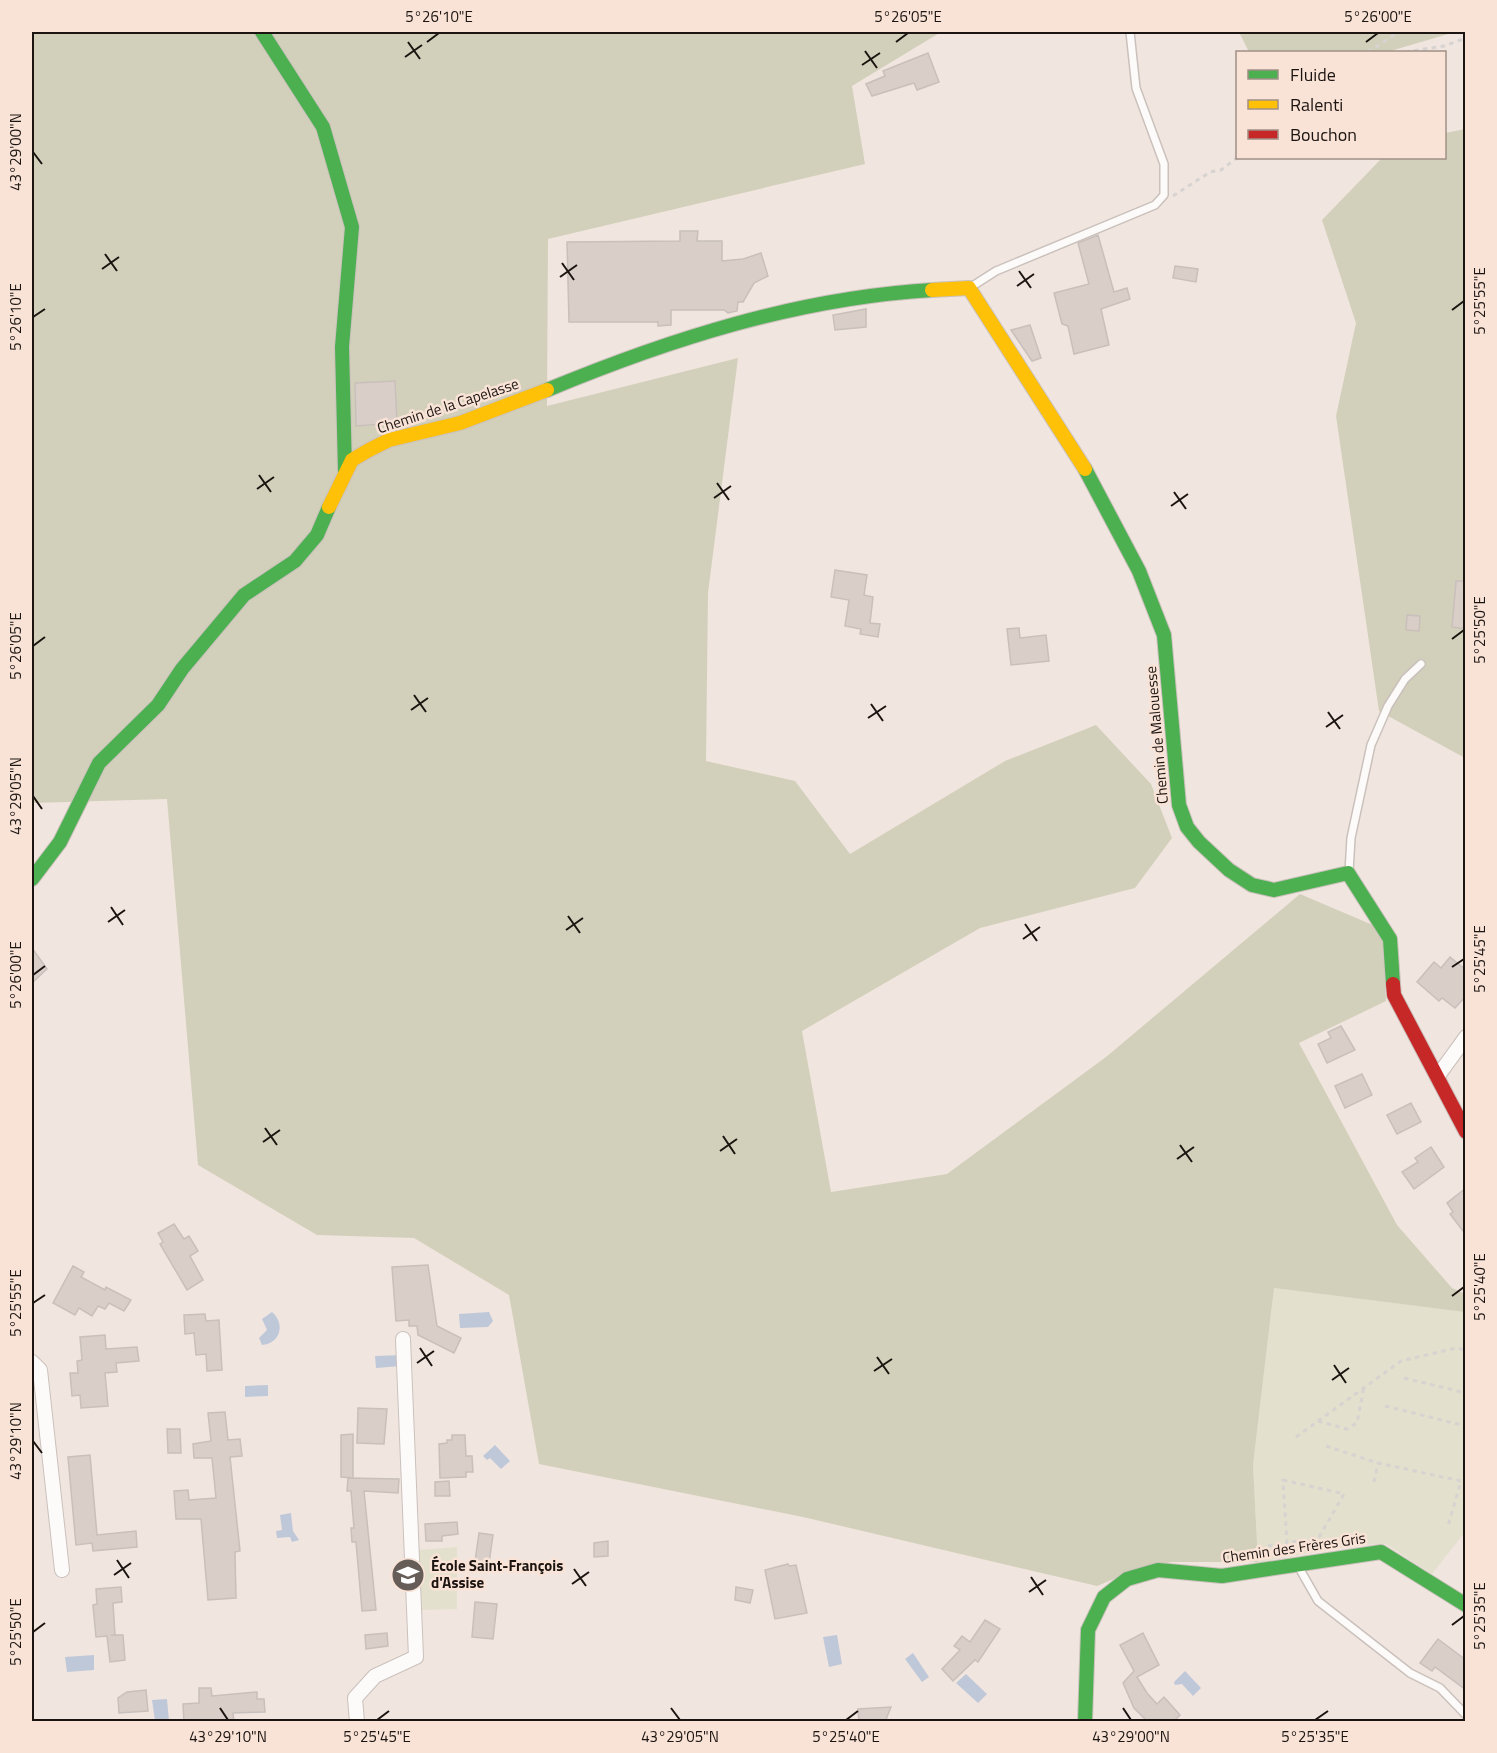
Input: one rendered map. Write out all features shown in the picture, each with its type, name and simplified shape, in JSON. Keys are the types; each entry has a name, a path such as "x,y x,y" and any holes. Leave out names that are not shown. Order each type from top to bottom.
{"street":[{"path":"262,32 323,127 352,227 342,347 345,471"},
{"name":"Chemin de la Capelasse","path":"32,879 60,842 99,763 158,705 182,669 231,609 244,596 295,561 317,535 352,460 389,440 460,423 507,407 632,355 750,319 883,293 969,288"},
{"name":"Chemin de Malouesse","path":"969,288 1053,417 1104,503 1157,611 1164,635 1179,805 1186,827 1229,870 1252,885 1274,890 1348,873"},
{"path":"1348,873 1390,939 1394,995 1466,1132"},
{"path":"1437,1077 1466,1037"},
{"path":"357,1722 355,1698 375,1677 416,1657 403,1339"},
{"path":"32,1362 40,1370 62,1570"},
{"name":"Chemin des Frères Gris","path":"1088,1719 1088,1630 1104,1597 1127,1579 1158,1570 1222,1576 1382,1552 1466,1605"}],"lane":[{"path":"969,288 996,271 1155,205 1164,195 1164,164 1136,88 1130,32"},
{"path":"1348,873 1351,838 1371,745 1388,706 1405,679 1420,664"},
{"path":"1298,1565 1318,1602 1410,1673 1440,1688 1466,1715"}],"path":[{"path":"1370,51 1399,32"},
{"path":"1412,51 1444,46 1466,38"},
{"path":"1155,205 1178,194 1209,172 1221,170 1236,159"},
{"path":"1296,1437 1401,1360 1456,1348 1466,1350"},
{"path":"1404,1378 1466,1393"},
{"path":"1317,1421 1347,1429 1357,1423 1364,1387"},
{"path":"1385,1406 1466,1426"},
{"path":"1326,1446 1378,1463 1461,1481 1448,1526"},
{"path":"1374,1482 1378,1463"},
{"path":"1268,1546 1287,1543 1319,1537 1344,1494 1283,1479 1287,1543"}],"shaded area":[{"path":"32,32 941,32 852,86 865,164 548,239 547,406 738,358 708,593 706,761 795,781 850,854 1005,761 1096,725 1151,784 1172,838 1135,888 980,928 802,1031 831,1192 947,1174 1106,1057 1300,894 1382,929 1386,1001 1299,1043 1397,1225 1452,1288 1465,1294 1465,1312 1274,1288 1253,1465 1258,1562 1172,1562 1143,1567 1097,1586 803,1517 539,1464 509,1295 414,1238 317,1235 198,1165 167,799 32,803"},
{"path":"1239,32 1455,32 1390,51 1248,51"},
{"path":"1465,129 1465,758 1379,711 1336,416 1356,323 1322,220 1381,159 1446,159 1446,133"},
{"path":"1274,1288 1465,1312 1465,1532 1432,1574 1386,1544 1358,1545 1258,1562 1253,1465"},
{"path":"457,1547 457,1609 422,1610 419,1550"}],"water":[{"path":"272,1312 279,1322 279,1333 273,1341 262,1345 259,1338 267,1330 262,1319"},
{"path":"489,1312 493,1321 488,1327 460,1328 459,1314"},
{"path":"402,1355 402,1366 376,1368 375,1356"},
{"path":"268,1385 268,1396 245,1397 245,1386"},
{"path":"495,1445 510,1461 501,1469 490,1458 487,1460 483,1456"},
{"path":"291,1513 293,1531 299,1540 292,1542 290,1537 277,1538 276,1531 282,1530 280,1515"},
{"path":"837,1635 842,1664 829,1667 823,1637"},
{"path":"913,1653 929,1677 922,1682 905,1659"},
{"path":"94,1655 94,1670 67,1672 65,1657"},
{"path":"1185,1671 1201,1688 1193,1696 1182,1684 1175,1685 1174,1682"},
{"path":"966,1674 987,1694 978,1703 956,1683"},
{"path":"167,1699 169,1721 155,1721 152,1700"}],"building":[{"path":"928,53 939,82 917,90 914,83 872,96 866,84 885,76 883,71"},
{"path":"680,231 698,231 697,241 722,241 722,261 743,259 761,253 768,276 754,283 743,302 738,302 737,311 728,313 724,310 671,310 671,325 658,326 658,322 569,322 567,242 680,241"},
{"path":"1098,235 1114,292 1127,288 1130,299 1101,309 1109,345 1074,354 1068,326 1062,324 1054,293 1089,284 1078,243"},
{"path":"1175,266 1198,269 1196,282 1173,278"},
{"path":"866,309 866,327 835,330 833,315"},
{"path":"1030,325 1041,358 1032,361 1011,330"},
{"path":"395,381 397,423 356,426 355,383"},
{"path":"835,570 867,575 864,595 873,597 870,623 880,624 878,637 860,634 861,629 845,626 849,600 831,597"},
{"path":"1456,581 1466,581 1466,629 1452,627"},
{"path":"1407,615 1420,616 1419,631 1406,630"},
{"path":"1019,628 1020,638 1046,635 1049,661 1011,665 1007,629"},
{"path":"32,948 47,969 32,983"},
{"path":"1450,957 1466,970 1466,996 1455,1008 1442,998 1439,1001 1417,982 1434,962 1441,968"},
{"path":"1341,1026 1355,1050 1327,1063 1318,1044 1331,1038 1328,1032"},
{"path":"1362,1074 1372,1095 1345,1108 1335,1086"},
{"path":"1411,1103 1421,1122 1397,1134 1387,1115"},
{"path":"1431,1147 1444,1167 1414,1189 1402,1172 1418,1162 1415,1158"},
{"path":"1466,1188 1466,1235 1450,1214 1453,1212 1447,1203"},
{"path":"174,1224 184,1239 189,1236 198,1251 190,1256 203,1280 187,1290 160,1244 163,1242 158,1233"},
{"path":"428,1265 437,1326 461,1338 454,1353 418,1335 417,1326 409,1326 409,1320 396,1321 392,1267"},
{"path":"73,1266 84,1272 81,1277 131,1300 124,1311 109,1303 105,1309 98,1306 92,1316 79,1308 75,1315 53,1303"},
{"path":"205,1314 206,1321 219,1320 222,1370 207,1371 206,1354 196,1355 194,1333 185,1334 184,1315"},
{"path":"105,1335 106,1349 137,1347 139,1361 116,1363 117,1372 105,1373 108,1406 81,1408 80,1395 72,1396 70,1373 78,1373 77,1361 82,1360 80,1337"},
{"path":"358,1408 387,1409 384,1444 357,1443"},
{"path":"225,1412 228,1440 240,1439 242,1456 230,1457 240,1551 235,1552 236,1598 208,1600 201,1519 176,1519 174,1491 188,1490 189,1500 216,1498 212,1458 194,1458 193,1444 211,1441 208,1413"},
{"path":"167,1429 180,1429 181,1453 168,1453"},
{"path":"353,1434 353,1478 341,1477 341,1435"},
{"path":"452,1435 465,1435 466,1456 472,1456 473,1472 466,1472 466,1477 440,1478 439,1444 452,1440"},
{"path":"90,1455 97,1535 136,1531 137,1547 93,1551 92,1543 76,1545 68,1457"},
{"path":"348,1478 399,1479 398,1493 364,1491 376,1610 362,1611 356,1542 352,1542 351,1528 354,1528 351,1491 347,1491"},
{"path":"449,1481 450,1496 435,1496 435,1482"},
{"path":"457,1522 458,1534 442,1536 442,1541 426,1541 425,1524"},
{"path":"479,1533 493,1535 488,1570 474,1568"},
{"path":"608,1541 608,1556 594,1557 594,1543"},
{"path":"788,1564 789,1566 796,1565 807,1613 775,1619 765,1570"},
{"path":"121,1587 122,1602 113,1603 115,1635 123,1635 125,1660 110,1662 107,1636 96,1637 93,1605 97,1604 96,1589"},
{"path":"736,1587 753,1590 750,1603 735,1600"},
{"path":"475,1602 497,1604 493,1639 472,1637"},
{"path":"985,1620 1000,1629 978,1662 975,1660 953,1681 942,1669 960,1650 954,1646 962,1636 970,1642"},
{"path":"387,1633 388,1646 366,1649 365,1635"},
{"path":"1143,1633 1159,1665 1137,1677 1157,1704 1164,1697 1180,1715 1173,1722 1148,1722 1134,1708 1123,1683 1134,1671 1120,1645"},
{"path":"1438,1639 1466,1660 1466,1690 1435,1667 1432,1671 1420,1663"},
{"path":"199,1688 211,1688 212,1696 257,1692 257,1699 264,1699 265,1712 233,1713 234,1722 184,1722 183,1704 199,1703"},
{"path":"146,1690 148,1711 119,1713 118,1698 127,1692"},
{"path":"891,1707 885,1722 859,1722 858,1709"}],"traffic: fast":[{"path":"262,32 323,127 352,227 342,347 345,471"},
{"path":"547,390 640,354 735,324 833,302 932,290"},
{"path":"1085,469 1139,571 1164,635 1179,805 1187,827 1199,842 1229,870 1252,885 1274,890 1348,873 1390,939 1393,984"},
{"path":"32,879 60,842 99,763 158,705 182,669 244,595 295,561 317,535 329,507"},
{"path":"1085,1722 1088,1630 1104,1597 1127,1579 1158,1570 1222,1576 1381,1552 1466,1605"}],"traffic: slow":[{"path":"932,290 969,288 1085,469"},
{"path":"329,507 352,460 369,450 389,440 460,423 547,390"}],"traffic: jam":[{"path":"1393,984 1394,995 1466,1132"}],"place":[{"name":"École Saint-François d'Assise","path":"408,1575"}]}
